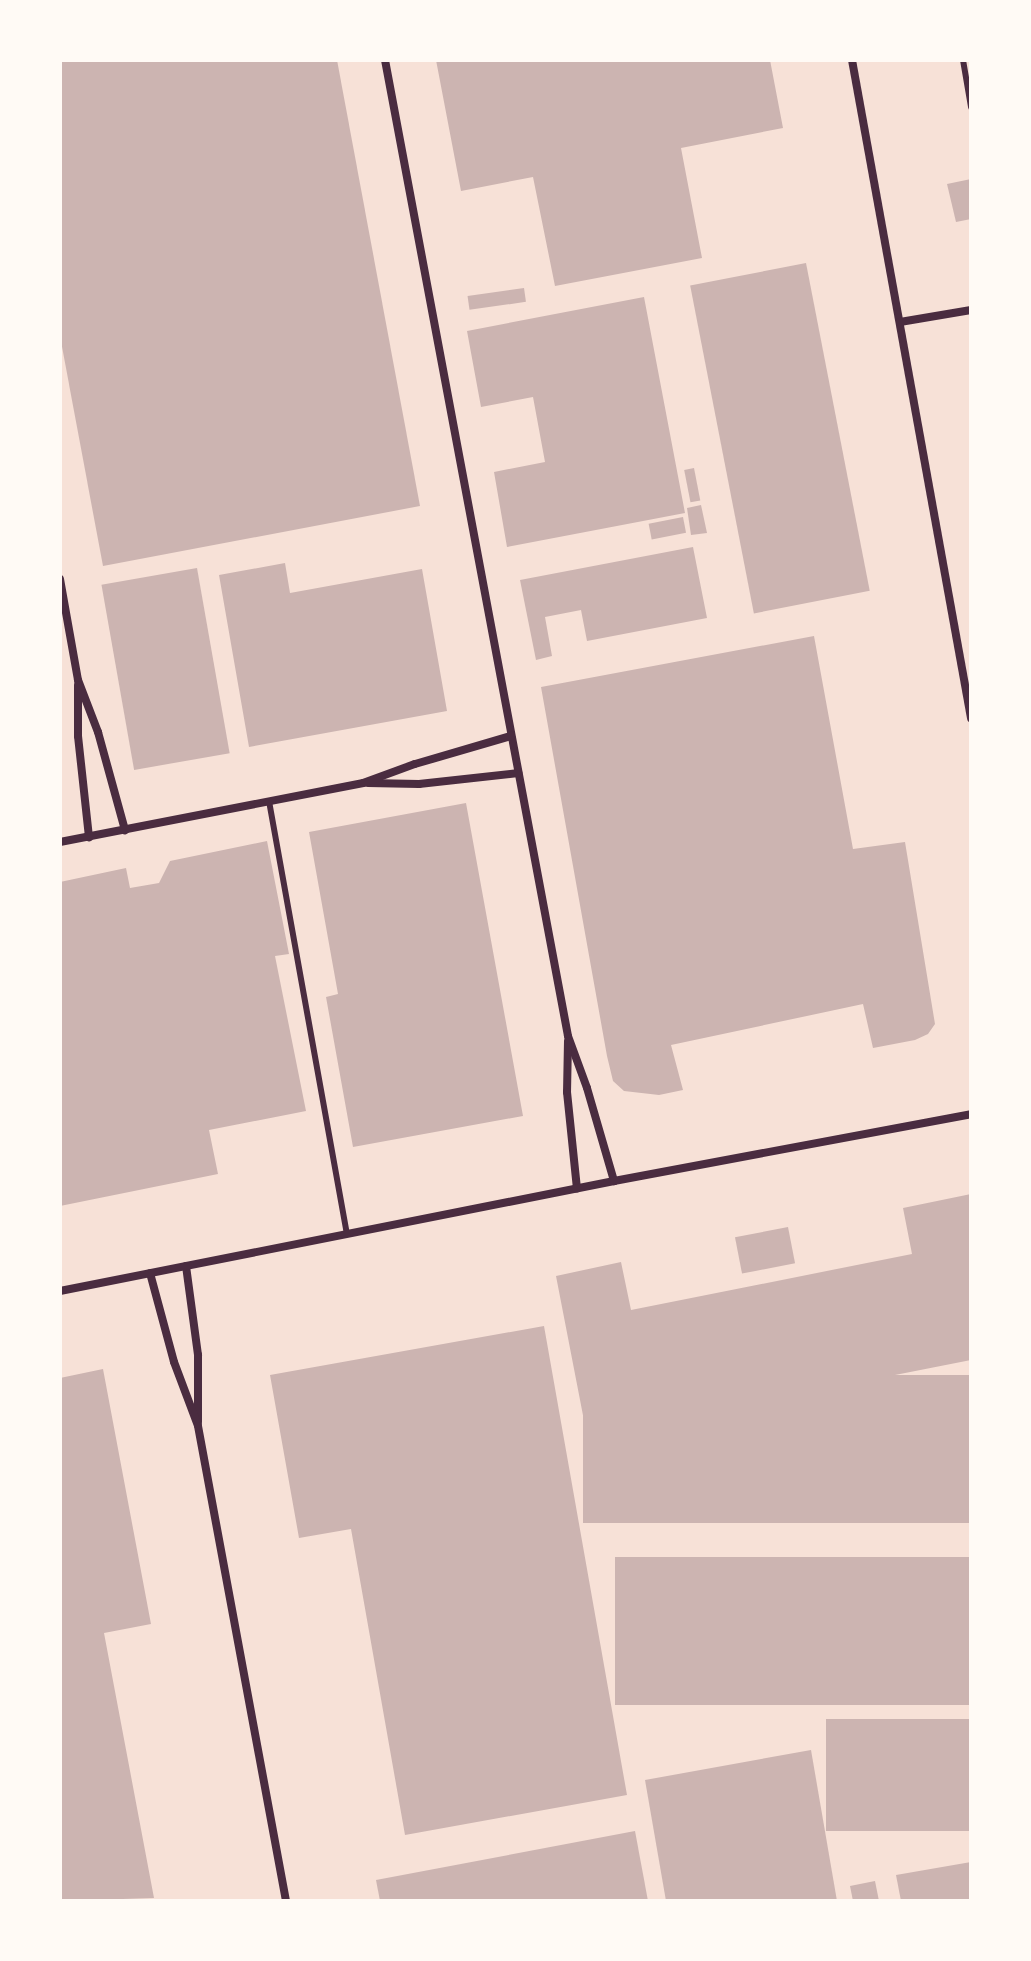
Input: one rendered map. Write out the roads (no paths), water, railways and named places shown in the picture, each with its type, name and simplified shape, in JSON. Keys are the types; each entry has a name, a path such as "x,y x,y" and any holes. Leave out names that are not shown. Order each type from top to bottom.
{"street":[{"path":"385,60 568,1036 614,1181"},
{"path":"852,60 971,718"},
{"path":"900,322 971,310"},
{"path":"60,579 78,680 79,744 89,837"},
{"path":"78,680 98,732 125,830"},
{"path":"60,842 363,783 407,766 511,736"},
{"path":"363,783 410,784 518,773"},
{"path":"568,1036 567,1092 577,1188"},
{"path":"60,1291 577,1188 971,1114"},
{"path":"186,1266 198,1355 198,1426"},
{"path":"150,1273 174,1362 198,1426 286,1901"}],"lane":[{"path":"963,60 971,107"},
{"path":"269,801 347,1234"}]}
